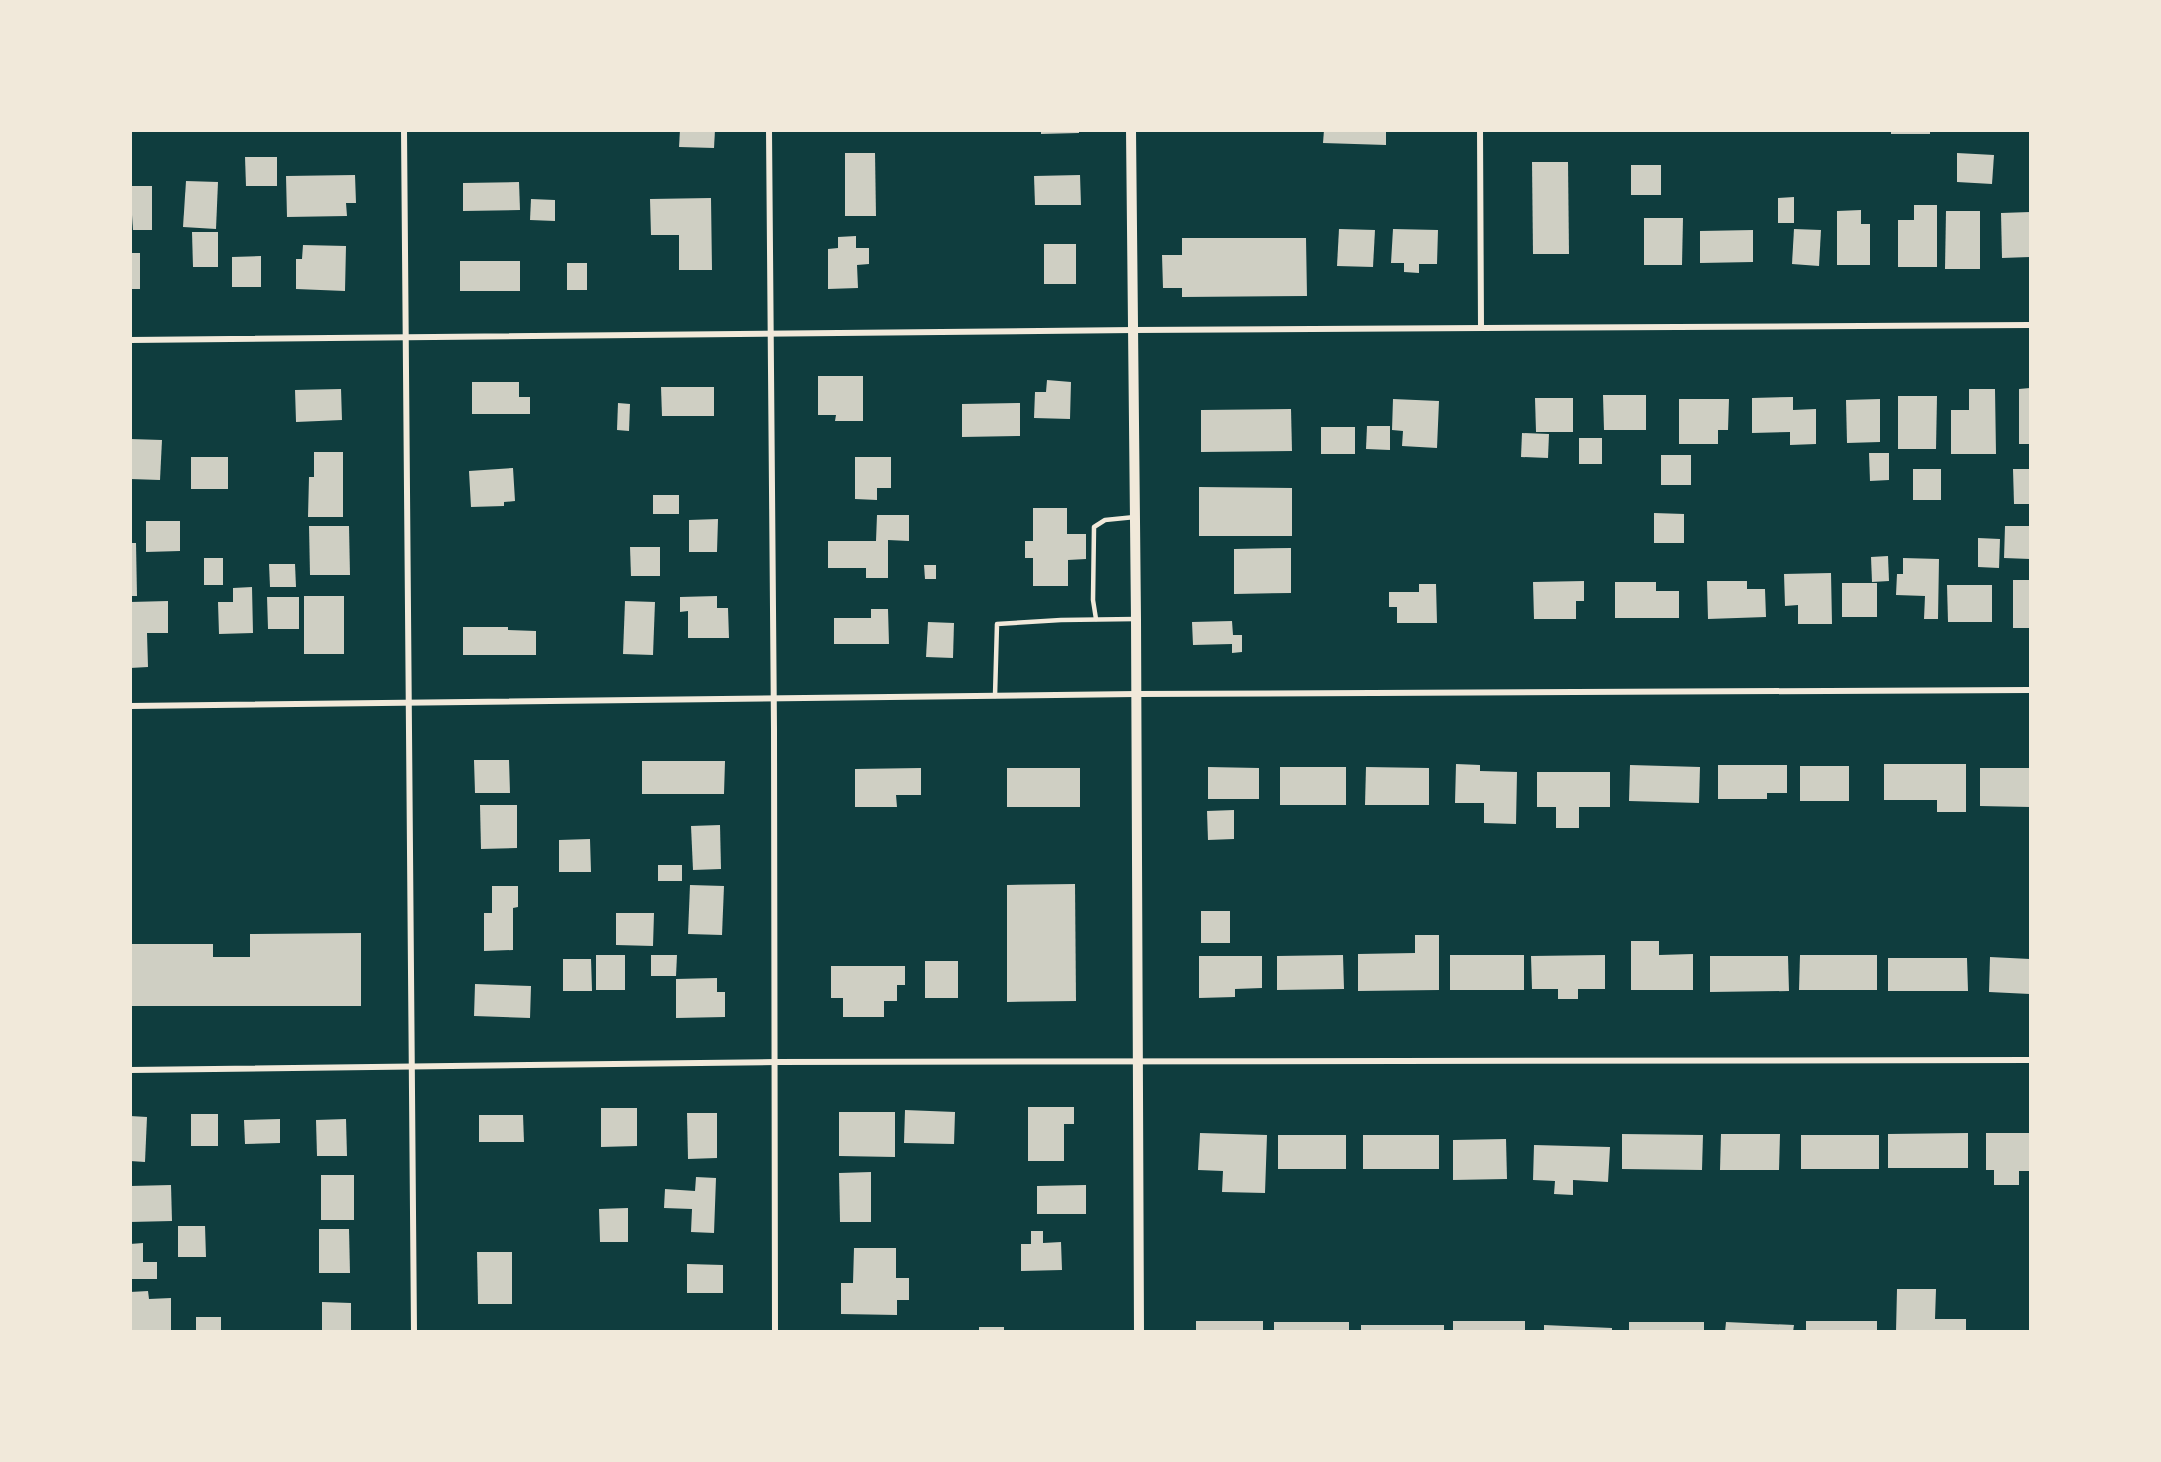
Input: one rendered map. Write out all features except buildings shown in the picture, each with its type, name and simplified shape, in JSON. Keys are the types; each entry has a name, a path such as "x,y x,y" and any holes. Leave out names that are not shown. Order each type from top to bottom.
{"street":[{"path":"404,130 414,1332"},
{"path":"769,130 774,698 775,1332"},
{"path":"1131,130 1139,1332"},
{"path":"1480,130 1481,328"},
{"path":"130,339 2031,325"},
{"path":"130,706 1136,694 2031,690"},
{"path":"130,1070 775,1062 2031,1060"}],"lane":[{"path":"1096,619 1093,600 1094,527 1105,520 1135,517"},
{"path":"995,696 997,624 1136,619"}]}
